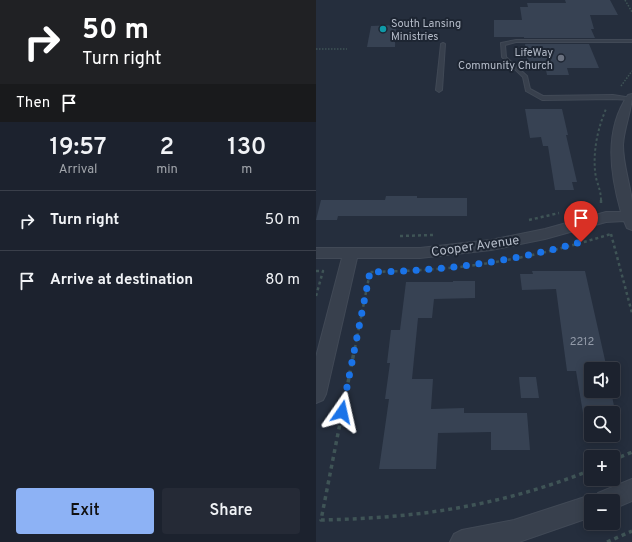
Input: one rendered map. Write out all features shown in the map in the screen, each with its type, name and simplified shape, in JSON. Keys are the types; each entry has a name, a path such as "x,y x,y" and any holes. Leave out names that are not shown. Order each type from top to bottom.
{"street":[{"path":"631,219 619,181 616,152 620,122 632,93"},
{"name":"Cooper Avenue","path":"316,253 420,253 490,245 545,234 606,217 631,219"},
{"path":"316,394 351,253"},
{"path":"620,495 632,490"},
{"path":"462,542 514,532 584,508"}],"lane":[{"path":"632,42 516,41 503,44 504,57 525,77 528,90 542,98 613,97 632,93"},
{"path":"439,90 442,44"}],"path":[{"path":"625,0 632,12"},
{"path":"316,49 347,49"},
{"path":"594,204 602,202 596,176 595,154 597,135 602,116 613,97 632,71"},
{"path":"527,221 564,212"},
{"path":"584,473 572,479 509,498 439,513 375,520 321,520 370,272 417,272 471,266 519,258 610,234 632,313"},
{"path":"394,237 434,235"},
{"path":"316,271 323,271 316,296"},
{"path":"620,457 632,452"},
{"path":"607,542 632,532"}],"building":[{"path":"565,0 610,0 618,15 590,15 594,29 591,29 595,38 494,37 494,20 522,20 520,7 528,7 527,3 566,3"},
{"path":"396,25 395,47 367,47 371,26"},
{"name":"LifeWay Community Church","path":"525,44 589,44 599,68 567,68 569,75 547,75 546,70 533,70 532,64 528,64"},
{"path":"525,109 562,109 568,135 566,135 577,182 572,182 574,190 555,190 548,146 543,146 541,137 530,138"},
{"path":"386,196 417,196 417,198 467,198 467,216 338,216 337,220 316,220 321,200 385,200"},
{"path":"532,271 585,271 605,362 584,362 584,398 612,398 614,406 584,406 583,413 576,371 567,371 556,289 522,290 520,274 533,274"},
{"path":"475,281 475,298 434,299 432,318 418,318 412,379 433,379 431,409 464,408 464,413 527,413 530,450 491,450 491,432 438,433 436,469 379,469 389,399 385,399 390,363 387,363 391,330 400,330 406,282"},
{"path":"519,377 536,377 539,398 521,398"}],"place":[{"name":"South Lansing Ministries","path":"383,29"},
{"name":"LifeWay Community Church","path":"561,58"}],"route":[{"path":"342,412 370,272 417,272 471,266 519,258 581,242"}]}
